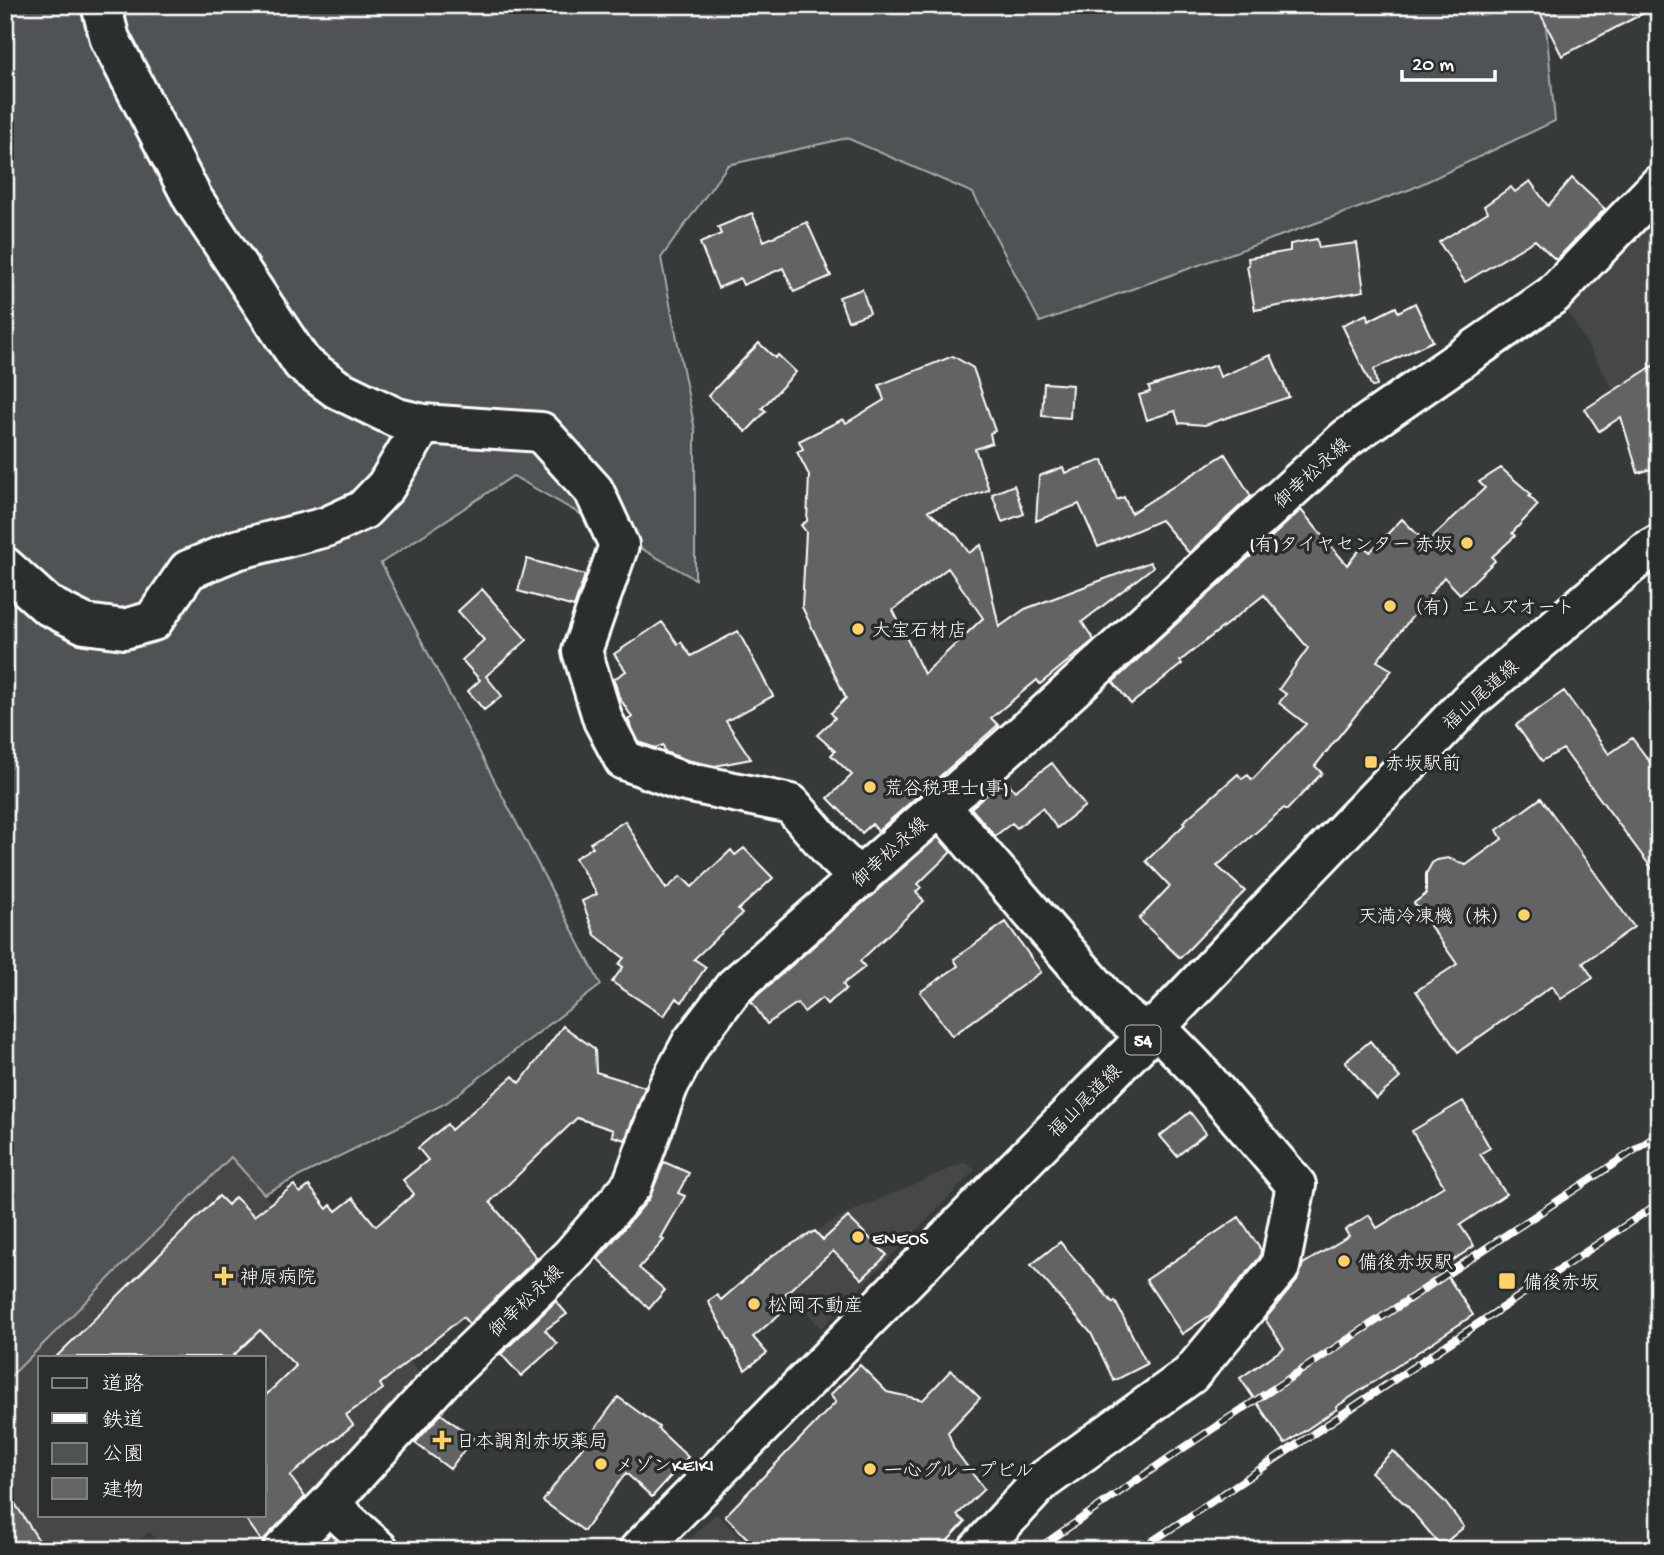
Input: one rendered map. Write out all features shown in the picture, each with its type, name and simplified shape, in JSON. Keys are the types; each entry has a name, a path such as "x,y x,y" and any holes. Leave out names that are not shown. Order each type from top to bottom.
{"main road":[{"path":"101,5 110,39 193,199 302,363 337,389 397,418 423,424 541,432 594,491 619,545 582,652 603,720 624,760 681,781 791,804 835,855 860,879"},
{"name":"御幸松永線","path":"283,1550 329,1504 443,1379 571,1256 632,1185 668,1087 692,1042 734,987 1032,726 1348,438 1553,295 1659,185"},
{"path":"5,567 47,605 85,624 124,629 152,621 188,570 236,550 326,527 363,510 386,486 423,424"},
{"name":"福山尾道線","path":"639,1550 1156,1027 1470,700 1645,552 1659,544"},
{"path":"940,806 1117,1011 1136,1026 1156,1027 1195,1067 1296,1185 1280,1267 1190,1375 1041,1482 978,1550"},
{"path":"329,1504 379,1550"}],"shaded area":[{"path":"1639,219 1659,248 1659,419 1634,425 1564,305"},
{"name":"神原病院","path":"231,1157 426,1380 269,1550 164,1550 150,1532 125,1550 5,1550 5,1382"},
{"name":"ENEOS","path":"965,1162 975,1170 821,1329 765,1260 846,1214"},
{"path":"716,1513 753,1550 679,1550"}],"green space":[{"path":"5,5 1544,5 1555,121 1411,189 1040,322 973,193 847,138 728,165 661,258 695,430 695,579 513,476 381,563 601,985 446,1103 264,1194 231,1157 5,1382"}],"building":[{"path":"1536,5 1659,5 1562,56"},
{"path":"1572,178 1605,209 1556,260 1535,240 1465,282 1439,242 1488,212 1484,206 1511,187 1515,192 1530,181 1548,206"},
{"path":"752,213 764,241 807,222 831,276 794,292 783,268 743,285 740,278 718,288 700,243 721,234 718,227"},
{"path":"1317,239 1319,248 1357,243 1364,291 1255,310 1248,258 1290,251 1290,244"},
{"path":"862,289 870,313 848,321 839,297"},
{"path":"1415,303 1433,341 1374,369 1377,386 1372,387 1342,325 1367,314 1368,321 1396,307 1398,312"},
{"path":"759,343 775,358 778,355 796,372 762,408 766,411 746,432 708,396"},
{"path":"1271,355 1289,397 1205,425 1179,423 1175,411 1147,420 1139,395 1150,392 1149,387 1216,365 1220,377"},
{"path":"953,356 973,368 995,431 990,433 992,443 975,449 989,490 928,511 957,536 969,553 981,545 999,627 1025,609 1150,562 1153,567 1082,622 1094,640 1040,684 1037,680 991,718 998,725 878,831 872,824 862,833 828,798 852,775 831,755 835,751 817,735 835,718 831,713 846,698 802,607 806,532 801,525 807,521 809,475 797,452 803,449 799,441 843,419 846,423 884,400 879,385","holes":["948,568 983,618 924,674 893,610"]},
{"path":"1659,362 1659,467 1638,473 1621,417 1599,431 1585,409"},
{"path":"1044,383 1072,385 1070,418 1042,416"},
{"path":"1225,454 1251,496 1189,553 1161,520 1098,547 1079,504 1036,521 1039,476 1063,467 1065,473 1103,460 1117,500 1124,497 1131,513"},
{"path":"1501,468 1531,494 1529,496 1538,505 1512,533 1515,536 1492,557 1495,561 1460,594 1444,577 1377,661 1392,670 1315,766 1322,773 1287,810 1284,808 1217,866 1245,891 1180,958 1139,919 1170,886 1146,861 1185,824 1183,822 1238,774 1242,779 1248,775 1252,780 1306,724 1279,703 1286,694 1279,689 1308,648 1264,595 1180,661 1182,664 1131,704 1113,682 1301,510 1347,565 1363,546 1370,552 1402,519 1426,543 1485,488 1479,482"},
{"path":"1014,485 1024,514 1002,522 992,494"},
{"path":"527,559 585,575 574,607 518,591"},
{"path":"482,589 527,640 486,676 502,696 484,710 468,691 480,680 462,660 484,640 458,611"},
{"path":"662,622 678,644 681,642 691,656 738,631 773,696 726,721 751,759 715,766 665,752 663,745 655,748 639,742 628,720 632,717 619,697 614,679 626,671 614,654"},
{"path":"1564,691 1609,754 1632,738 1659,774 1659,878 1563,749 1542,761 1516,725"},
{"path":"1052,763 1085,806 1057,828 1042,808 1017,828 1012,823 995,836 971,808 1005,779 1015,791"},
{"name":"天満冷凍機（株）","path":"1541,798 1634,927 1583,963 1593,978 1561,999 1552,986 1458,1052 1416,991 1457,964 1414,903 1426,894 1426,874 1432,863 1448,858 1466,865 1502,839 1497,830"},
{"path":"625,821 666,889 681,876 692,887 731,850 735,855 744,848 773,878 738,910 742,914 694,959 706,967 682,1002 676,998 664,1016 612,982 623,967 619,964 624,958 595,935 582,901 597,894 575,858 593,847 590,843"},
{"path":"938,837 951,852 918,884 921,887 916,892 924,901 860,961 865,967 843,984 846,989 827,1004 822,998 804,1012 797,1003 767,1024 751,1001"},
{"path":"1006,922 1041,972 952,1036 920,992 958,966 954,959"},
{"path":"563,1026 595,1049 596,1072 645,1087 625,1140 612,1136 613,1130 577,1118 490,1202 537,1258 469,1324 463,1317 380,1384 383,1389 346,1415 353,1425 290,1476 305,1497 263,1543 244,1516 266,1516 266,1395 296,1366 260,1330 233,1356 57,1356 219,1196 228,1205 235,1197 254,1216 294,1185 300,1193 309,1186 327,1209 331,1205 336,1211 353,1198 376,1226 414,1194 403,1180 428,1160 418,1148 447,1124 451,1130 513,1076 520,1083"},
{"path":"1370,1041 1400,1078 1376,1099 1345,1062"},
{"path":"1463,1101 1490,1148 1480,1154 1506,1194 1460,1225 1474,1246 1442,1268 1473,1315 1285,1444 1240,1378 1284,1348 1265,1319 1297,1281 1303,1264 1349,1236 1345,1230 1369,1215 1377,1228 1444,1186 1412,1131"},
{"path":"1190,1112 1206,1133 1177,1156 1160,1136"},
{"path":"664,1162 689,1173 678,1193 685,1196 661,1238 664,1240 639,1268 665,1290 649,1309 598,1259 649,1199"},
{"path":"848,1217 887,1255 862,1279 833,1251 785,1294 793,1303 753,1337 767,1353 745,1370 708,1301 717,1295 721,1300 773,1255 815,1231 823,1240"},
{"path":"1239,1217 1261,1250 1260,1257 1212,1314 1182,1334 1146,1280"},
{"path":"1060,1242 1113,1303 1115,1301 1147,1364 1114,1381 1091,1333 1031,1265"},
{"path":"556,1301 567,1314 545,1330 557,1344 521,1376 501,1354"},
{"name":"一心グループビル","path":"860,1365 887,1392 923,1400 951,1370 980,1398 948,1432 954,1449 984,1489 957,1515 965,1522 939,1550 759,1550 725,1516 836,1402 830,1395"},
{"name":"メゾンKEIKI","path":"618,1397 659,1427 658,1429 688,1457 652,1497 626,1473 584,1531 543,1501"},
{"name":"日本調剤赤坂薬局","path":"441,1414 473,1438 450,1469 415,1443"},
{"path":"1393,1451 1444,1501 1464,1527 1441,1546 1408,1507 1371,1472"},
{"path":"5,1488 45,1550 5,1550"},
{"path":"330,1534 346,1550 314,1550"}],"railway":[{"path":"1036,1550 1173,1455 1659,1134"},
{"path":"1139,1550 1659,1203"}],"place":[{"name":"(有)タイヤセンター 赤坂","path":"1467,543"},
{"name":"（有）エムズオート","path":"1390,606"},
{"name":"大宝石材店","path":"858,629"},
{"name":"赤坂駅前","path":"1371,762"},
{"name":"荒谷税理士(事)","path":"870,787"},
{"name":"天満冷凍機（株）","path":"1524,915"},
{"name":"ENEOS","path":"858,1237"},
{"name":"備後赤坂駅","path":"1344,1261"},
{"name":"神原病院","path":"224,1276"},
{"name":"備後赤坂","path":"1507,1281"},
{"name":"松岡不動産","path":"754,1304"},
{"name":"日本調剤赤坂薬局","path":"442,1440"},
{"name":"メゾンKEIKI","path":"601,1464"},
{"name":"一心グループビル","path":"870,1469"}]}
